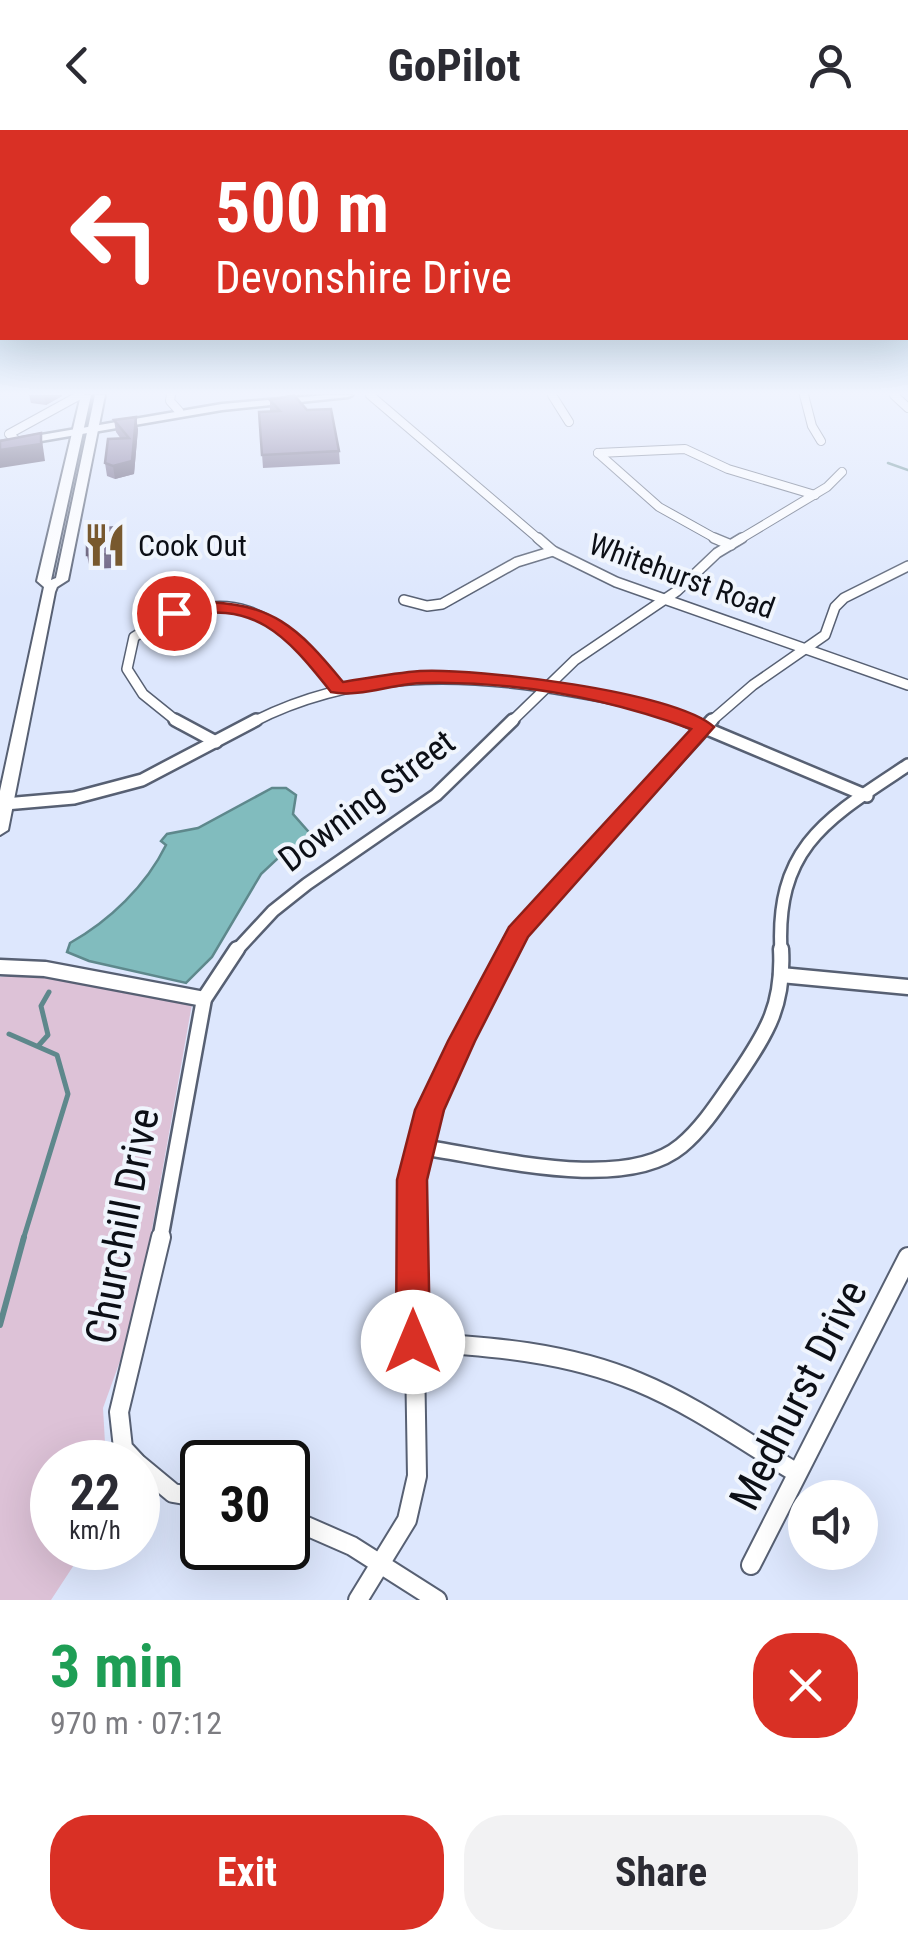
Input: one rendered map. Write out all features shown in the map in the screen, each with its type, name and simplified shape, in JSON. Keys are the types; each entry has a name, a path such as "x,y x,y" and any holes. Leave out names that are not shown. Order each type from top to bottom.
{"main road":[{"path":"70,464 43,582 52,585 62,580 85,464"},
{"path":"59,508 66,511 66,521 74,522"},
{"path":"0,830 52,585"}],"street":[{"name":"Whitehurst Road","path":"451,464 553,551 590,572 908,685"},
{"path":"609,464 692,528 731,544"},
{"path":"716,464 815,494"},
{"name":"Downing Street","path":"204,999 228,959 273,912 436,795 575,660 664,599 731,544 837,480 842,472"},
{"path":"404,600 427,606 442,604 517,562 553,551"},
{"path":"358,1600 408,1520 417,1476 412,1180 430,1110 518,933 704,727 825,635 844,598 908,566"},
{"path":"216,742 170,718 148,700 127,670 134,637 174,613 198,607 227,607 267,617 299,640 338,688"},
{"path":"6,804 74,798 124,787 160,774 272,712 338,688 448,676 545,686 641,704 867,796"},
{"path":"420,1147 610,1168 653,1161 692,1135 766,1034 778,1011 778,911 791,869 810,840 908,766"},
{"path":"0,967 45,969 204,999"},
{"path":"781,975 908,987"},
{"name":"Churchill Drive","path":"122,1440 119,1412 154,1269 204,999"},
{"name":"Medhurst Drive","path":"751,1565 908,1257"},
{"path":"413,1342 509,1347 600,1368 640,1384 798,1473"},
{"path":"310,1526 382,1564 437,1600"}],"shaded area":[{"path":"272,788 286,788 296,795 293,814 314,838 277,859 261,874 212,957 186,983 89,961 67,952 70,943 99,924 137,888 158,860 166,845 161,841 167,834 198,828"},
{"path":"26,974 192,1004 128,1339 103,1408 105,1440 30,1440 30,1570 71,1570 51,1600 0,1600 0,977"}],"building":[{"path":"119,527 118,543 112,543 110,554 87,555 87,529"}],"waterway":[{"path":"890,464 908,470"},
{"path":"39,1045 48,1035 41,1006 49,992"},
{"path":"9,1034 57,1055 68,1094 23,1240"},
{"path":"0,1325 24,1237"}],"place":[{"name":"Cook Out","path":"105,545"}],"route":[{"path":"174,613 198,607 227,607 267,617 299,640 338,688 420,677 475,676 631,701 704,727 518,933 461,1041 430,1110 412,1180 413,1342"}]}
